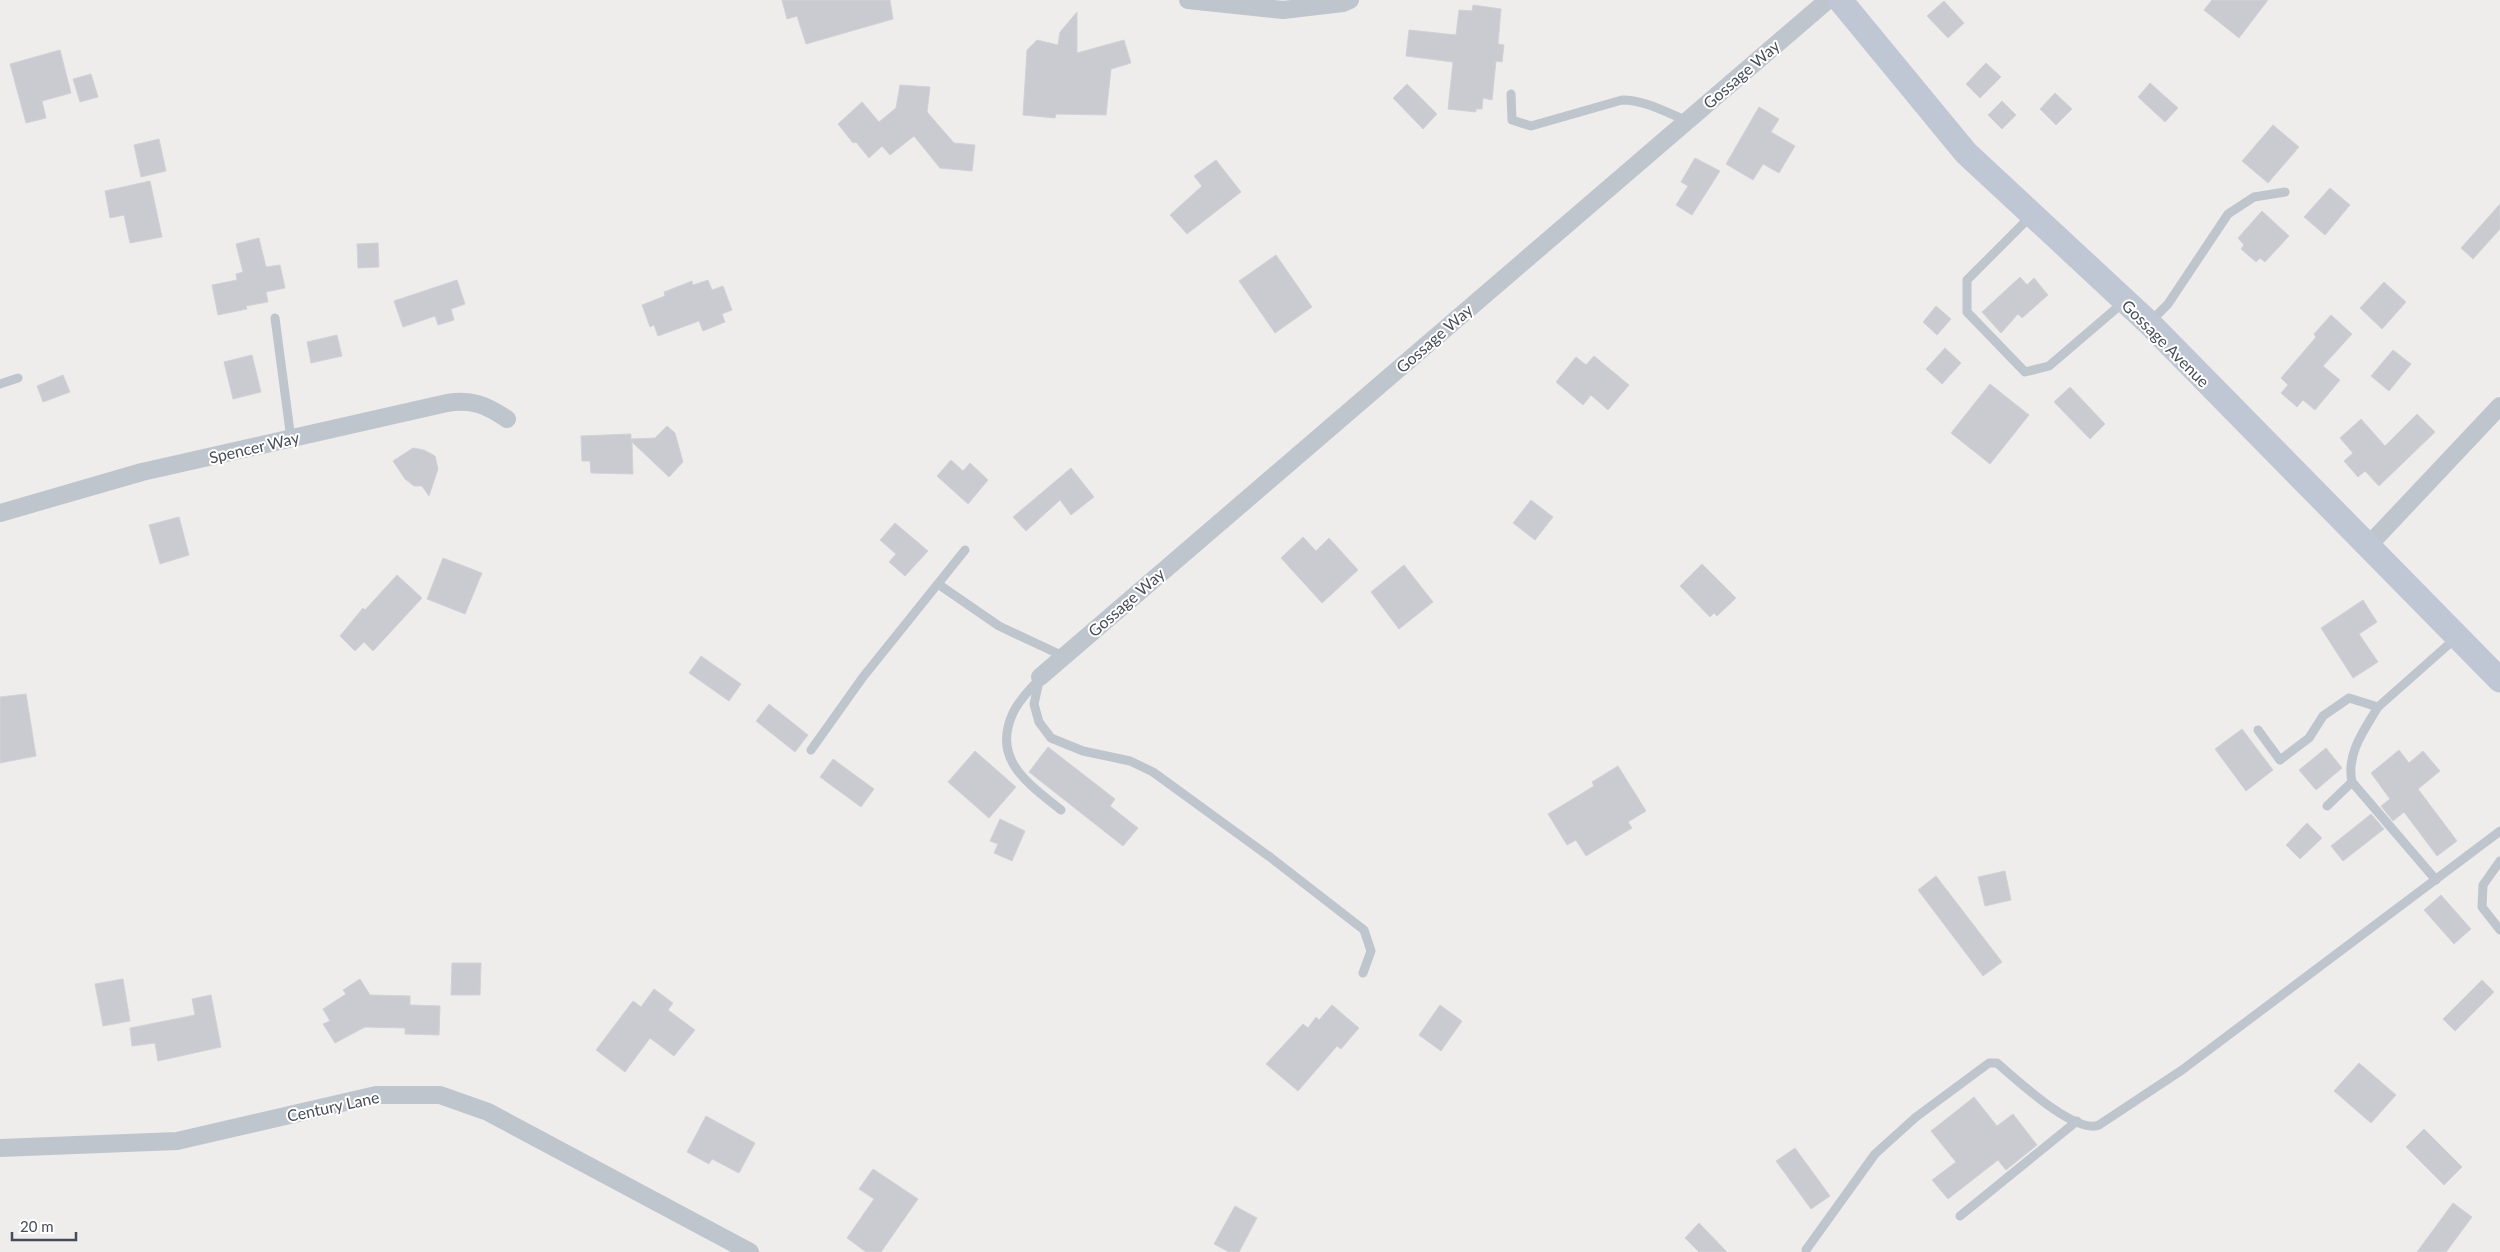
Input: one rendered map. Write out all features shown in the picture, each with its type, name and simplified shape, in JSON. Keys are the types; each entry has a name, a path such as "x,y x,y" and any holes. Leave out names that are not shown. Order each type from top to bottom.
{"street":[{"path":"1188,0 1283,10 1343,3 1350,0"},
{"name":"Gossage Way","path":"1040,677 1828,0"},
{"name":"Gossage Avenue","path":"1840,0 1966,153 2149,323 2367,547 2500,680"},
{"name":"Spencer Way","path":"0,513 142,472 386,415 466,400 490,407 507,419"},
{"path":"2367,547 2500,406"},
{"name":"Century Lane","path":"0,1148 177,1141 376,1095 440,1096 488,1112 750,1252"}],"lane":[{"path":"1511,94 1512,120 1531,126 1622,100 1633,100 1687,121"},
{"path":"2149,323 2168,304 2228,214 2254,197 2285,192"},
{"path":"2032,215 1967,280 1966,312 2026,372 2049,366 2125,301"},
{"path":"274,318 291,438"},
{"path":"0,384 18,378"},
{"path":"811,750 863,678 965,550"},
{"path":"938,584 999,626 1063,656"},
{"path":"2436,880 2352,782 2349,768 2358,740 2378,706 2457,637"},
{"path":"1040,677 1013,712 1007,729 1008,758 1022,778 1061,810"},
{"path":"1040,677 1034,704 1039,722 1051,738 1083,751 1130,761 1153,772 1270,856 1364,930 1371,951 1363,973"},
{"path":"2258,730 2280,760 2309,738 2323,716 2349,698 2378,706"},
{"path":"2327,806 2352,782"},
{"path":"1806,1250 1876,1154 1916,1117 1989,1064 1997,1063 2050,1106 2077,1121 2092,1127 2099,1124 2182,1070 2500,831"},
{"path":"2500,861 2483,885 2482,906 2500,930"},
{"path":"1960,1216 2077,1121"}],"building":[{"path":"782,0 890,0 893,19 806,44 797,16 787,19"},
{"path":"2212,0 2268,0 2239,38 2204,10"},
{"path":"1944,1 1964,23 1948,38 1927,16"},
{"path":"1473,5 1501,9 1498,44 1504,45 1502,62 1496,61 1492,100 1483,98 1482,109 1476,109 1476,112 1448,109 1453,62 1406,56 1409,30 1456,35 1459,10 1472,11"},
{"path":"1077,12 1077,53 1124,40 1131,63 1111,69 1106,115 1056,114 1055,118 1023,115 1027,50 1037,40 1058,45 1060,32"},
{"path":"60,50 71,93 42,101 46,118 26,123 10,64"},
{"path":"1986,63 2001,77 1980,98 1966,84"},
{"path":"91,74 98,97 80,102 73,79"},
{"path":"2150,83 2178,108 2165,122 2138,97"},
{"path":"1407,84 1437,114 1423,129 1393,98"},
{"path":"900,85 930,87 927,112 954,143 975,145 972,171 940,168 914,136 890,155 882,146 869,158 856,142 853,143 838,124 862,102 879,122 896,108"},
{"path":"2055,93 2072,109 2056,125 2040,109"},
{"path":"2002,101 2016,115 2002,129 1988,115"},
{"path":"1759,107 1779,119 1771,132 1795,146 1779,173 1763,164 1753,180 1726,164"},
{"path":"2273,125 2299,147 2268,183 2242,161"},
{"path":"159,139 166,171 141,177 134,145"},
{"path":"1695,158 1720,171 1692,215 1676,205 1688,186 1681,182"},
{"path":"1216,160 1241,192 1187,234 1170,215 1202,186 1194,176"},
{"path":"150,181 162,237 130,243 124,215 110,218 105,191"},
{"path":"2330,188 2350,205 2325,235 2304,217"},
{"path":"2500,204 2500,229 2473,259 2461,248"},
{"path":"2262,211 2289,236 2265,262 2260,258 2256,262 2241,249 2244,245 2238,238"},
{"path":"259,238 266,267 280,265 285,288 266,292 268,302 246,306 247,309 218,315 212,285 237,280 236,274 243,272 236,244"},
{"path":"378,243 379,267 358,268 357,244"},
{"path":"1276,255 1312,307 1275,333 1239,281"},
{"path":"2020,277 2027,285 2034,278 2048,295 2022,318 2018,314 2001,333 1982,312"},
{"path":"457,280 465,304 451,309 454,320 438,325 435,316 403,327 394,301"},
{"path":"708,280 712,290 723,286 732,310 722,314 725,322 703,331 699,321 658,336 654,325 650,327 642,305 665,296 664,292 692,281 693,285"},
{"path":"2384,282 2406,302 2382,329 2360,308"},
{"path":"1936,306 1951,319 1937,335 1923,322"},
{"path":"2331,315 2352,334 2323,366 2340,380 2315,410 2303,400 2297,407 2281,393 2288,385 2281,378 2316,337 2314,334"},
{"path":"337,335 342,356 311,363 307,342"},
{"path":"1945,348 1961,363 1942,384 1926,369"},
{"path":"2393,350 2411,364 2389,391 2371,376"},
{"path":"252,355 261,392 233,399 224,362"},
{"path":"1594,356 1629,385 1608,410 1591,395 1583,405 1556,382 1576,357 1586,365"},
{"path":"63,375 70,392 43,402 37,386"},
{"path":"1990,384 2029,415 1990,464 1951,433"},
{"path":"2070,387 2105,424 2090,439 2054,402"},
{"path":"2417,414 2435,432 2379,486 2365,471 2358,477 2344,461 2353,453 2340,438 2361,419 2385,446"},
{"path":"667,426 675,433 683,462 669,477 632,442 633,474 591,473 590,461 582,461 581,436 631,434 631,439 655,438"},
{"path":"413,448 424,450 435,456 438,469 429,496 422,486 414,486 405,479 393,461"},
{"path":"951,460 963,471 970,463 988,480 968,504 937,476"},
{"path":"1071,468 1094,497 1071,515 1060,500 1026,531 1013,517"},
{"path":"1531,500 1553,517 1535,540 1513,523"},
{"path":"179,517 189,555 160,564 149,525"},
{"path":"895,523 928,551 905,576 889,562 896,554 880,540"},
{"path":"1303,537 1316,551 1329,538 1358,570 1322,603 1281,558"},
{"path":"443,558 482,573 465,614 427,599"},
{"path":"1702,564 1736,598 1717,616 1714,613 1710,617 1680,586"},
{"path":"1404,565 1433,602 1399,629 1371,592"},
{"path":"397,575 422,598 373,651 364,642 355,651 340,636 363,608 365,610"},
{"path":"2363,600 2377,622 2359,634 2378,662 2353,678 2321,628"},
{"path":"701,656 741,684 729,701 689,673"},
{"path":"26,694 36,756 0,763 0,697"},
{"path":"769,704 808,735 795,752 756,721"},
{"path":"2242,729 2273,770 2246,791 2215,749"},
{"path":"1048,747 1115,799 1110,806 1138,828 1123,846 1029,772"},
{"path":"2326,748 2342,768 2316,790 2299,770"},
{"path":"2399,750 2409,763 2423,751 2440,771 2418,789 2457,841 2437,856 2404,812 2393,821 2381,806 2390,799 2371,773"},
{"path":"975,751 1016,787 989,818 948,782"},
{"path":"833,759 874,789 861,807 820,777"},
{"path":"1618,766 1646,811 1628,822 1632,828 1586,856 1576,840 1567,845 1548,814 1594,786 1592,782"},
{"path":"2371,814 2384,829 2343,861 2331,846"},
{"path":"1000,819 1025,831 1012,861 994,853 998,844 990,841"},
{"path":"2307,823 2322,838 2300,859 2286,845"},
{"path":"2005,871 2011,900 1985,906 1978,877"},
{"path":"1936,876 2002,962 1983,976 1918,890"},
{"path":"2441,895 2471,929 2454,944 2424,910"},
{"path":"452,963 481,963 480,995 451,995"},
{"path":"123,979 130,1021 103,1026 95,984"},
{"path":"360,979 370,995 410,996 410,1005 440,1006 439,1035 405,1034 405,1028 365,1027 335,1043 323,1024 330,1021 323,1009 346,994 343,990"},
{"path":"2482,980 2494,992 2455,1031 2443,1019"},
{"path":"654,989 673,1003 668,1010 695,1030 674,1056 650,1038 625,1072 596,1050 633,1001 641,1007"},
{"path":"211,995 221,1047 158,1061 155,1043 132,1046 130,1028 195,1015 192,999"},
{"path":"1332,1005 1359,1028 1341,1049 1337,1046 1298,1091 1266,1064 1303,1024 1308,1028 1316,1017 1319,1020"},
{"path":"1440,1005 1462,1021 1441,1051 1419,1035"},
{"path":"2359,1063 2396,1095 2371,1123 2334,1091"},
{"path":"1974,1097 1997,1126 2013,1114 2037,1145 2006,1170 1998,1160 1948,1199 1932,1180 1956,1162 1931,1131"},
{"path":"706,1116 755,1143 739,1173 712,1159 709,1164 687,1152"},
{"path":"2424,1129 2462,1167 2444,1185 2406,1147"},
{"path":"1795,1148 1830,1196 1811,1209 1776,1161"},
{"path":"873,1169 918,1199 881,1252 866,1252 847,1238 874,1199 859,1189"},
{"path":"2453,1203 2472,1217 2446,1252 2417,1252"},
{"path":"1235,1206 1257,1218 1239,1252 1229,1252 1214,1244"},
{"path":"1699,1223 1727,1252 1699,1252 1685,1238"}]}
